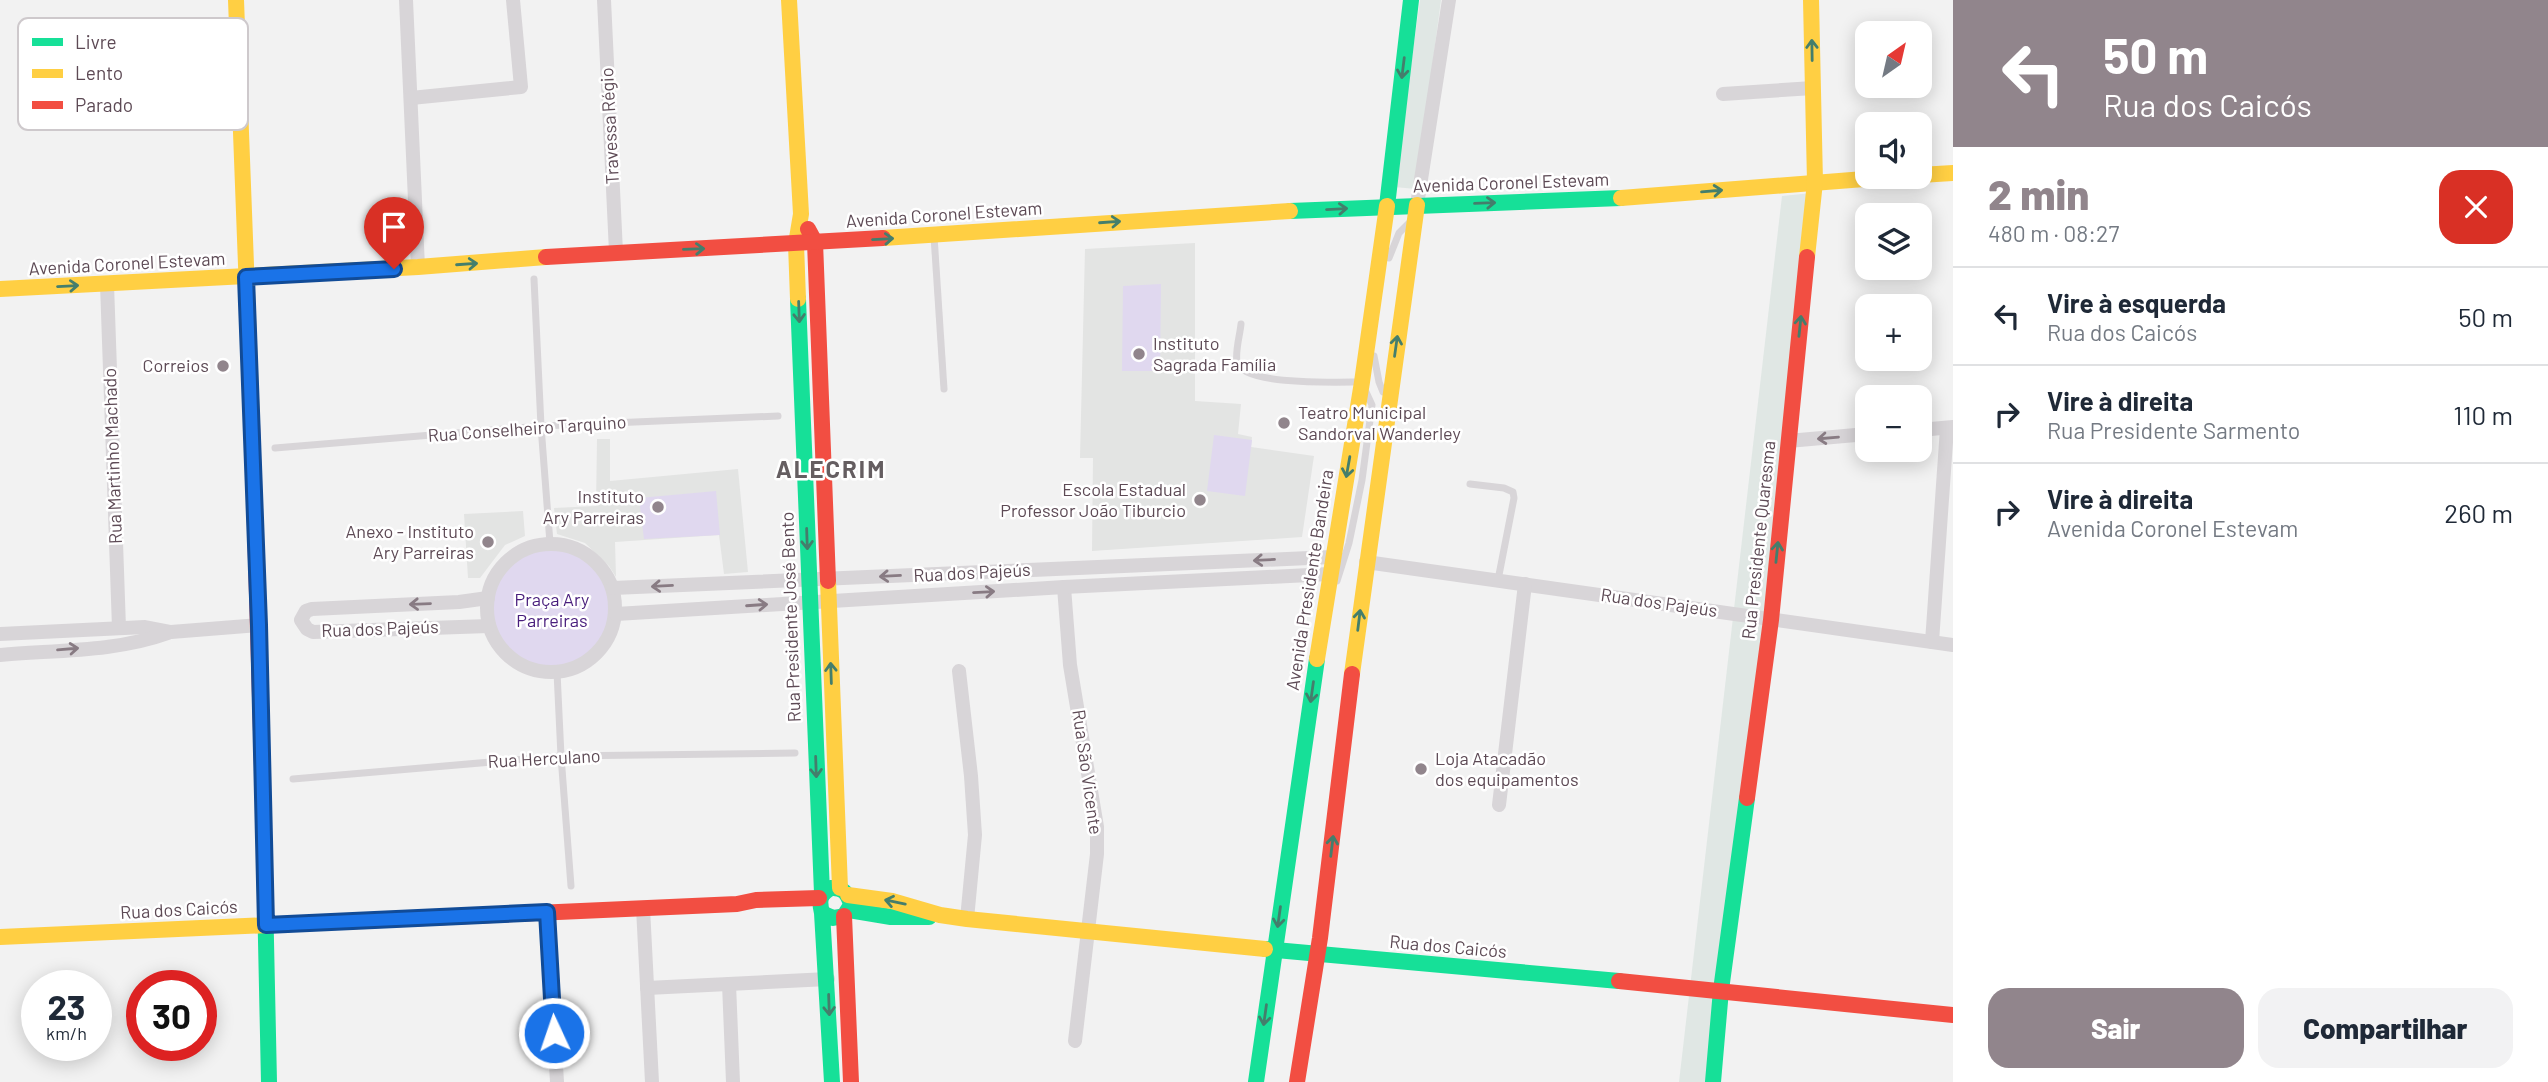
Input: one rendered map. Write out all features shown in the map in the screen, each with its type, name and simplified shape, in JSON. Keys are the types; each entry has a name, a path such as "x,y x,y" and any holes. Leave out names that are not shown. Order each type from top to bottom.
{"street":[{"path":"236,0 237,18"},
{"path":"406,0 418,267"},
{"path":"411,98 521,87 513,0"},
{"name":"Travessa Régio","path":"604,0 616,252"},
{"name":"Rua Presidente José Bento","path":"789,0 801,214 796,244 808,579 821,903 828,979 832,1082"},
{"name":"Avenida Presidente Bandeira","path":"1256,1082 1329,574 1362,382 1387,206 1411,0"},
{"path":"1297,1082 1318,954 1388,402 1449,0"},
{"name":"Rua Presidente Quaresma","path":"1713,1082 1721,990 1771,620 1815,182 1811,0"},
{"path":"1723,94 1813,88"},
{"path":"241,130 259,625 269,1082"},
{"path":"1932,174 1953,173"},
{"name":"Avenida Coronel Estevam","path":"0,289 934,236 1148,219 1387,206 1416,211 1644,197 1855,179"},
{"name":"Rua Presidente José Bento","path":"801,214 814,243 834,734 846,902 851,1082"},
{"name":"Rua Martinho Machado","path":"107,284 119,628"},
{"path":"802,403 820,401"},
{"path":"1932,429 1950,428 1932,642"},
{"path":"1788,441 1855,436"},
{"path":"550,543 572,547 592,558 607,575 612,588 616,614 610,635 597,654 578,666 557,672 539,671 523,665 508,655 489,626 488,598 495,576 509,559 528,547 550,543"},
{"name":"Rua dos Pajeús","path":"612,588 1332,557"},
{"name":"Rua dos Pajeús","path":"1366,562 1953,645"},
{"name":"Rua dos Pajeús","path":"616,614 1329,574"},
{"path":"1499,806 1525,584"},
{"name":"Rua São Vicente","path":"1064,587 1069,665 1097,827 1097,853 1075,1041"},
{"name":"Rua dos Pajeús","path":"488,598 312,610 306,611 301,620 307,629 313,632 489,626"},
{"path":"459,602 464,626"},
{"path":"375,607 376,631"},
{"path":"0,634 145,627 171,632 259,625"},
{"path":"0,655 122,644 149,640 171,632"},
{"path":"959,671 975,835 967,919"},
{"path":"815,735 834,734"},
{"path":"821,903 830,887 846,902"},
{"name":"Rua dos Caicós","path":"0,937 737,904 756,900 821,903 833,919 846,902 913,918 940,915 1953,1015"},
{"path":"643,908 652,1082"},
{"path":"547,912 556,1082"},
{"path":"647,988 828,979"},
{"path":"729,984 733,1082"},
{"path":"831,1047 850,1047"}],"lane":[{"path":"1388,265 1399,233 1416,211"},
{"path":"934,236 944,389"},
{"path":"1386,276 1374,358 1379,382 1388,402"},
{"path":"534,279 550,543"},
{"path":"1241,324 1237,363 1243,372 1255,376 1311,382 1362,382 1372,405 1362,481 1349,543 1336,585 1325,603"},
{"name":"Rua Conselheiro Tarquino","path":"275,448 541,426 778,416"},
{"path":"1470,484 1504,488 1514,492 1497,580"},
{"path":"557,672 571,886"},
{"name":"Rua Herculano","path":"293,779 561,756 795,753"}],"shaded area":[{"path":"1420,0 1441,0 1416,189 1394,187"},
{"path":"1812,193 1711,1082 1679,1082 1782,196"},
{"path":"1195,243 1195,401 1241,404 1238,434 1252,437 1251,447 1314,456 1302,537 1092,551 1093,458 1080,458 1085,249"},
{"name":"Instituto Ary Parreiras","path":"597,439 610,439 610,481 738,469 748,572 724,574 719,535 615,542 616,577 609,566 585,543 557,534 554,508 596,506"},
{"name":"Anexo - Instituto Ary Parreiras","path":"523,511 525,536 505,545 480,578 468,578 464,514"}],"green space":[{"path":"1161,284 1160,371 1122,371 1123,286"},
{"path":"1214,435 1252,440 1245,496 1207,491"},
{"path":"716,491 720,535 644,539 639,498"},
{"name":"Praça Ary Parreiras","path":"551,548 574,553 594,566 607,586 612,609 607,632 594,652 574,665 551,670 528,665 508,652 495,632 490,609 495,586 508,566 528,553"}],"traffic: fast":[{"path":"1387,206 1411,0"},
{"path":"1290,211 1621,198"},
{"path":"798,299 822,893"},
{"path":"1256,1082 1317,659"},
{"path":"1713,1082 1721,990 1747,798"},
{"path":"263,800 269,1082"},
{"path":"822,913 833,918 844,916 851,905 847,894 831,888 822,895 820,901 832,1082"},
{"path":"849,910 891,917 929,917"},
{"path":"1265,949 1619,981"}],"traffic: slow":[{"path":"236,0 237,18"},
{"path":"789,0 801,214 796,244 798,299"},
{"path":"1807,257 1815,182 1811,0"},
{"path":"241,130 252,424"},
{"path":"1932,174 1953,173"},
{"path":"1621,198 1855,180"},
{"path":"1352,674 1417,205"},
{"path":"1317,659 1362,382 1387,206"},
{"path":"883,238 1290,211"},
{"path":"0,289 418,267 546,257"},
{"path":"828,581 840,888"},
{"path":"848,895 892,901 940,915 967,919 1265,949"},
{"path":"0,937 336,922"}],"traffic: jam":[{"path":"808,229 815,242 828,581"},
{"path":"546,257 883,238"},
{"path":"1747,798 1771,620 1807,257"},
{"path":"252,424 263,800"},
{"path":"1297,1082 1320,938 1352,674"},
{"path":"336,922 819,898"},
{"path":"844,916 851,1082"},
{"path":"1619,981 1953,1015"}],"place":[{"name":"Instituto Sagrada Família","path":"1139,354"},
{"name":"Correios","path":"223,366"},
{"name":"Teatro Municipal Sandorval Wanderley","path":"1284,423"},
{"name":"Escola Estadual Professor João Tiburcio","path":"1200,500"},
{"name":"Instituto Ary Parreiras","path":"658,507"},
{"name":"Anexo - Instituto Ary Parreiras","path":"488,542"},
{"name":"Loja Atacadão dos equipamentos","path":"1421,769"}],"district":[{"name":"ALECRIM","path":"831,470"}],"route":[{"path":"394,269 246,277 259,625 266,925 547,912 554,1033"}]}
